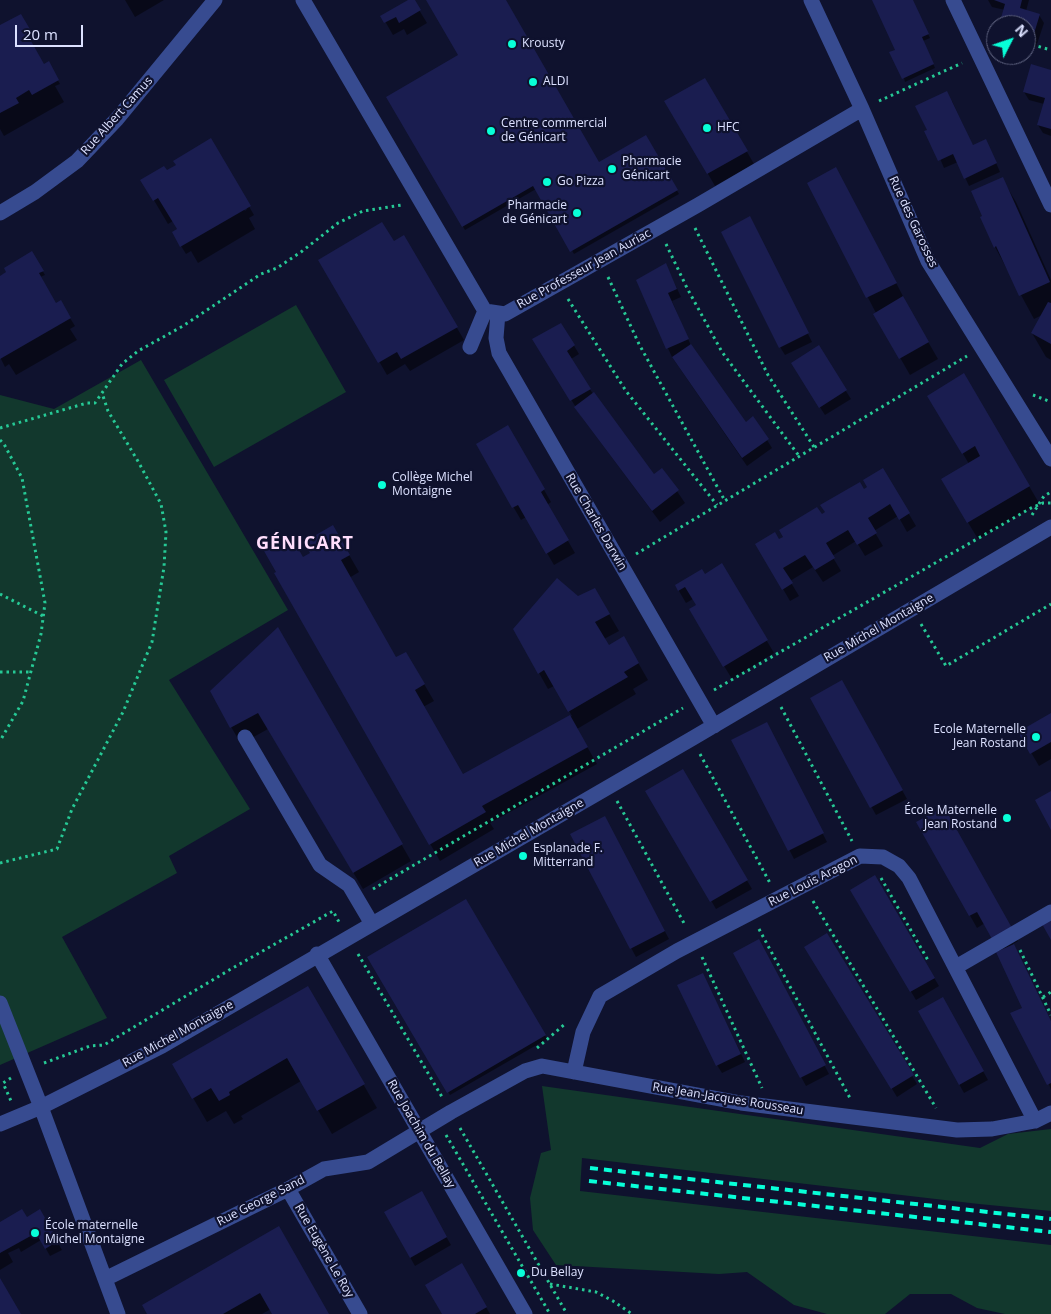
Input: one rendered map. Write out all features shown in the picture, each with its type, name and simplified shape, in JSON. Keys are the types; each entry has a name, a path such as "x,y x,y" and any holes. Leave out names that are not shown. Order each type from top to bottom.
{"street":[{"name":"Rue Albert Camus","path":"0,213 35,192 77,161 117,119 215,0"},
{"path":"303,0 419,198 491,312 470,347"},
{"name":"Rue des Garosses","path":"811,0 862,109 928,260 1051,459"},
{"path":"953,0 1051,205"},
{"name":"Rue Professeur Jean Auriac","path":"491,312 505,314 687,212 862,109"},
{"name":"Rue Charles Darwin","path":"491,312 499,353 714,726"},
{"name":"Rue Michel Montaigne","path":"0,1124 41,1107 162,1046 317,954 694,738 1051,527"},
{"path":"245,737 320,865 349,885 372,924"},
{"name":"Rue Louis Aragon","path":"574,1072 583,1032 600,996 695,942 860,856 883,858 900,866 909,878 1035,1121"},
{"path":"956,967 1051,912"},
{"name":"Rue Joachim du Bellay","path":"317,954 525,1314"},
{"path":"0,1003 118,1314"},
{"name":"Rue Jean-Jacques Rousseau","path":"535,1068 542,1066 648,1087 771,1107 949,1129 992,1129 1035,1121 1051,1113"},
{"path":"419,1131 535,1068"},
{"name":"Rue George Sand","path":"105,1279 288,1189 324,1169 368,1162 419,1131"},
{"name":"Rue Eugène Le Roy","path":"288,1189 360,1314"}],"path":[{"path":"1036,46 1051,50"},
{"path":"862,109 980,54"},
{"path":"0,428 87,403 95,403 122,364 138,351 182,326 261,274 277,268 338,223 364,211 399,206 419,198"},
{"path":"687,212 768,375 814,448"},
{"path":"659,228 687,288 722,352 799,456"},
{"path":"600,260 639,344 725,500"},
{"path":"559,284 626,391 717,505"},
{"path":"620,563 982,347"},
{"path":"0,863 57,849 72,809 124,712 152,642 164,567 166,532 161,504 108,411 102,393"},
{"path":"0,440 22,478 45,603 41,634 23,700 0,741"},
{"path":"897,585 946,666 1051,604"},
{"path":"0,594 43,616"},
{"path":"0,672 32,672"},
{"path":"772,691 860,856"},
{"path":"694,738 701,756 779,899"},
{"path":"609,786 695,942 771,1107"},
{"path":"804,886 949,1129"},
{"path":"751,913 861,1118"},
{"path":"1012,934 1051,1015"},
{"path":"1043,997 1051,992"},
{"path":"535,1068 532,1051 555,1035 568,1022"},
{"path":"451,1112 567,1314"},
{"path":"550,1284 596,1292 614,1301 632,1314"}],"green space":[{"path":"296,305 346,392 214,467 164,380"},
{"path":"141,360 288,610 169,680 250,809 169,856 177,873 62,937 107,1018 0,1065 0,395 54,409"},
{"path":"542,1086 980,1148 1008,1134 1051,1129 1051,1211 582,1158 580,1191 1051,1245 1051,1314 1005,1314 977,1308 951,1294 910,1294 885,1314 827,1314 794,1305 747,1272 719,1274 556,1265 533,1230 530,1198 541,1153 551,1150"}],"building":[{"path":"408,0 415,0 421,10 399,23 396,17 384,23 380,16"},
{"name":"Centre commercial de Génicart","path":"426,0 506,0 599,162 646,135 678,190 570,252 533,186 462,227 386,97 458,55"},
{"path":"872,0 913,0 929,34 922,37 934,64 902,79 889,52 895,50"},
{"path":"994,0 1022,0 1020,8 1040,14 1036,27 1036,15 1002,15 1005,4"},
{"path":"21,14 31,31 27,34 44,64 49,61 59,80 32,95 29,90 16,98 19,103 0,113 0,25"},
{"path":"1031,65 1051,70 1051,129 1037,125 1045,98 1023,92"},
{"name":"HFC","path":"705,78 748,151 707,174 664,101"},
{"path":"947,91 973,145 986,139 997,163 964,179 953,154 938,161 924,131 927,130 915,106"},
{"path":"211,138 251,206 180,247 172,232 177,229 158,198 153,201 140,180 164,166 167,170 176,165 173,161"},
{"path":"836,167 897,283 866,298 807,183"},
{"path":"1003,177 1050,282 1019,296 996,246 994,248 971,191"},
{"path":"750,216 809,333 779,348 721,232"},
{"path":"382,222 394,241 404,235 458,327 401,359 397,352 378,363 318,260"},
{"path":"32,251 44,271 39,273 56,303 61,300 71,318 0,359 0,276 6,272 4,268"},
{"path":"666,263 677,289 668,293 689,339 666,349 636,280"},
{"path":"903,296 929,342 899,359 873,314"},
{"path":"1048,302 1051,303 1051,344 1031,333"},
{"path":"561,323 575,345 567,351 591,389 570,401 532,339"},
{"path":"691,344 746,422 753,416 769,439 742,458 672,357"},
{"path":"819,345 847,390 819,408 791,363"},
{"path":"964,373 1030,486 967,523 941,479 980,456 975,446 962,454 927,396"},
{"path":"594,392 654,474 662,468 679,490 652,511 574,407"},
{"path":"508,425 545,489 541,492 569,540 546,554 518,505 512,508 476,444"},
{"path":"883,468 910,513 899,520 890,504 868,518 877,533 857,545 848,530 826,543 835,558 815,570 805,555 783,568 793,583 782,590 755,544 775,532 779,539 783,537 779,530 817,507 822,514 825,512 820,505 860,482 864,489 867,487 863,480"},
{"path":"333,525 350,555 341,560 396,657 406,652 425,684 415,690 463,774 570,715 588,747 482,806 486,812 429,845 274,573 276,572 264,551 291,536 303,557 310,553 304,542"},
{"path":"722,563 768,640 723,667 689,609 696,605 685,587 678,591 675,585 702,569 705,574"},
{"path":"557,578 578,596 595,588 610,614 595,622 609,645 624,636 639,663 624,672 628,677 568,712 544,670 538,674 513,629"},
{"path":"278,627 403,844 353,873 258,713 230,728 210,691"},
{"path":"842,680 903,790 870,808 810,698"},
{"name":"Ecole Maternelle Jean Rostand","path":"1051,713 1051,742 1030,754 1018,732"},
{"path":"767,722 824,833 788,851 731,740"},
{"path":"683,769 748,880 710,902 645,791"},
{"path":"1051,791 1051,830 1035,800"},
{"path":"944,807 1012,928 992,939 977,912 969,916 916,822"},
{"path":"605,816 665,931 630,949 570,834"},
{"path":"875,875 935,978 910,992 850,890"},
{"path":"466,899 546,1035 447,1093 367,957"},
{"path":"1051,919 1051,940 1042,924"},
{"path":"827,933 914,1075 891,1089 804,947"},
{"path":"759,939 826,1065 800,1078 733,953"},
{"path":"1014,944 1051,1021 1051,1083 1047,1085 1010,1013 1022,1008 996,952"},
{"path":"703,973 741,1054 716,1066 677,985"},
{"path":"308,986 365,1084 317,1111 287,1058 229,1092 230,1095 219,1101 211,1088 192,1099 172,1064"},
{"path":"943,997 984,1071 959,1085 918,1011"},
{"path":"422,1191 447,1237 410,1258 384,1212"},
{"path":"22,1209 27,1217 40,1209 58,1241 45,1249 36,1233 0,1253 0,1222"},
{"path":"279,1226 329,1314 272,1314 260,1293 223,1314 147,1314 142,1305"},
{"path":"462,1263 487,1307 475,1314 442,1314 425,1285"},
{"path":"0,1278 21,1314 0,1314"}],"railway":[{"path":"590,1168 1051,1219"},
{"path":"589,1181 1051,1232"}],"place":[{"name":"Krousty","path":"512,44"},
{"name":"ALDI","path":"533,82"},
{"name":"HFC","path":"707,128"},
{"name":"Centre commercial de Génicart","path":"491,131"},
{"name":"Pharmacie Génicart","path":"612,169"},
{"name":"Go Pizza","path":"547,182"},
{"name":"Pharmacie de Génicart","path":"577,213"},
{"name":"Collège Michel Montaigne","path":"382,485"},
{"name":"Ecole Maternelle Jean Rostand","path":"1036,737"},
{"name":"École Maternelle Jean Rostand","path":"1007,818"},
{"name":"Esplanade F. Mitterrand","path":"523,856"},
{"name":"École maternelle Michel Montaigne","path":"35,1233"},
{"name":"Du Bellay","path":"521,1273"}],"district":[{"name":"GÉNICART","path":"305,544"}]}
